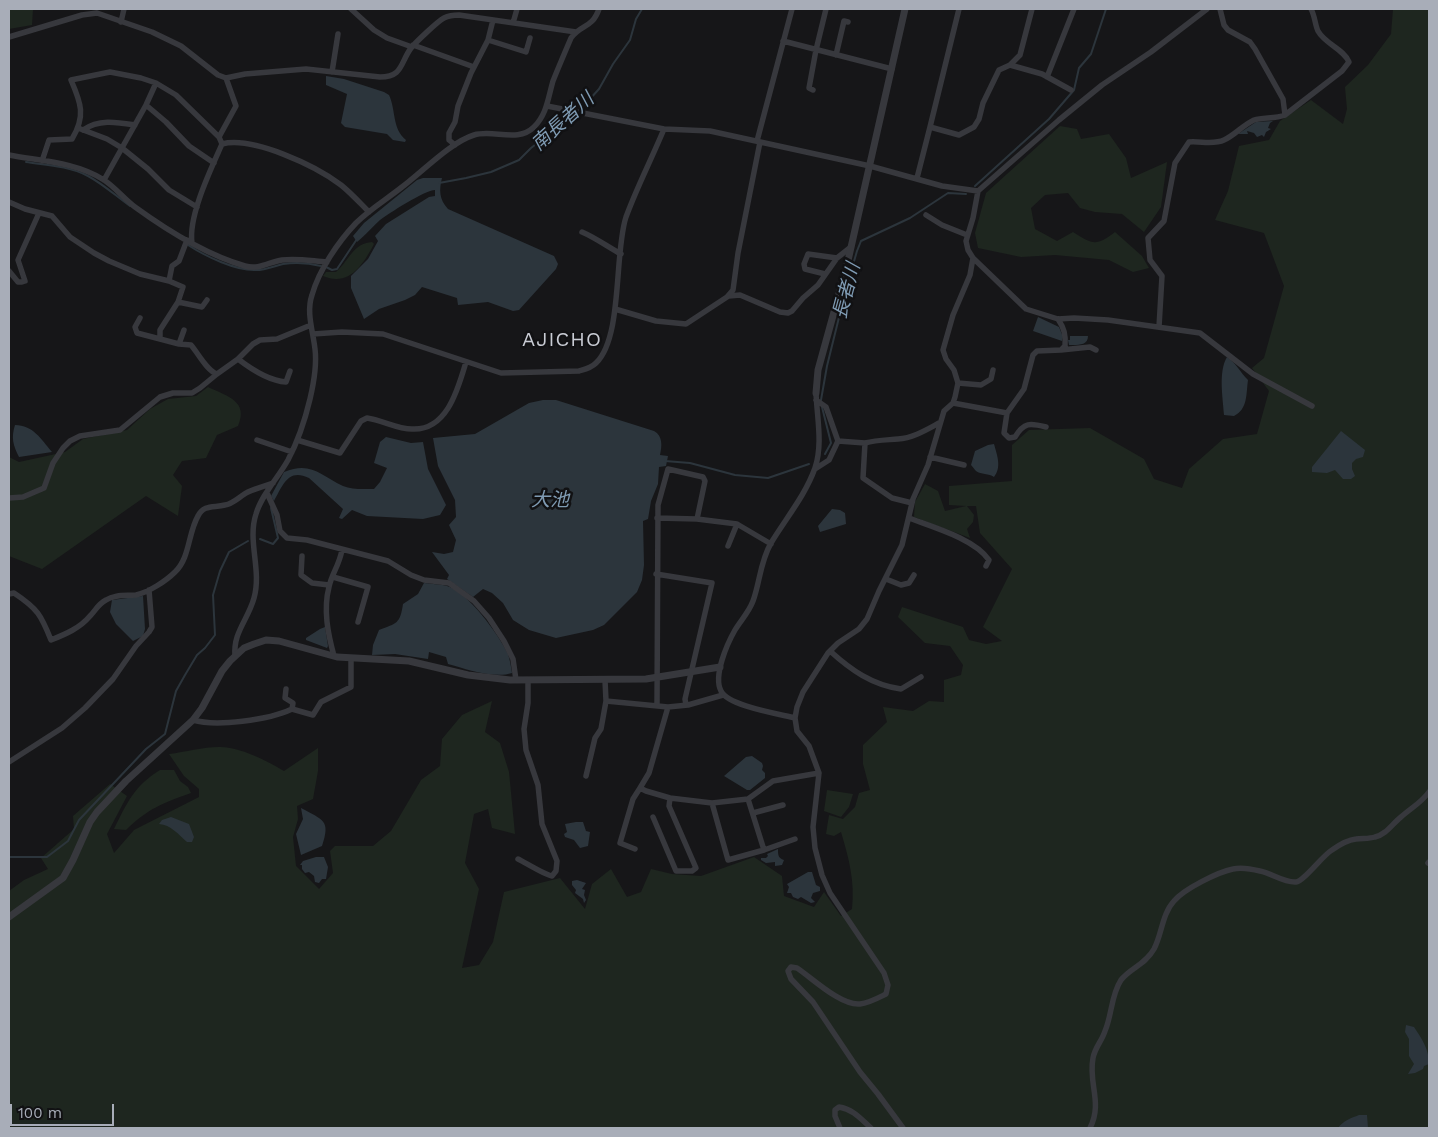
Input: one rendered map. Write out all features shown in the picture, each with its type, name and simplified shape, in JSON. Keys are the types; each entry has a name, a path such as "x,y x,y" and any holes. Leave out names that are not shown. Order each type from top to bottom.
{"street":[{"path":"121,22 124,9"},
{"path":"351,9 374,30 387,38 474,67"},
{"path":"514,23 517,9"},
{"path":"235,656 236,638 250,609 256,590 257,568 253,534 254,521 260,503 292,452 305,417 316,362 310,302 327,262 347,234 369,212 465,138 480,134 513,135 527,132 533,128 547,106 556,73 571,38 576,32 593,22 599,9"},
{"path":"729,296 732,290 758,141 792,9"},
{"path":"813,90 809,88 826,9"},
{"path":"794,718 726,698 720,691 718,680 720,667 735,630 752,603 760,569 771,544 806,490 815,469 819,449 818,370 851,247 905,9"},
{"path":"917,178 959,9"},
{"path":"930,127 959,135 974,127 999,70 1010,65 1020,55 1032,9"},
{"path":"1046,77 1074,9"},
{"path":"1207,9 1176,34 1102,85 1058,120 978,191 973,218 967,235 968,250 973,258 1026,309 1058,318 1108,320 1200,333 1253,374 1283,388 1312,406"},
{"path":"1220,9 1224,24 1228,30 1250,42 1255,49 1283,99 1285,116"},
{"path":"1159,327 1162,276 1150,260 1148,238 1164,221 1175,163 1189,142 1202,141 1211,143 1223,141 1255,120 1285,116 1342,71 1349,62 1347,57 1318,32 1316,17 1311,9"},
{"path":"9,37 91,13 103,14 152,32 182,46 218,75 226,78 245,74 306,68 389,77 397,73 413,46 442,18 459,14 576,32"},
{"path":"455,145 449,140 449,133 474,67 488,40 493,20"},
{"path":"836,55 844,21 848,22"},
{"path":"332,72 338,34"},
{"path":"488,40 526,52 530,38"},
{"path":"783,41 892,69"},
{"path":"1010,65 1046,77 1071,90"},
{"path":"81,129 82,111 71,80 110,72 141,78 156,83 176,95 221,141 254,144 318,169 342,186 369,212"},
{"path":"169,281 172,266 179,262 189,241 197,207 236,106 226,78"},
{"path":"104,180 146,105 156,83"},
{"path":"146,105 189,146 214,163"},
{"path":"547,106 664,129 710,131 870,166 942,186 978,191"},
{"path":"42,161 48,140 72,139 81,129 91,124 108,121 135,125"},
{"path":"81,129 107,139 122,148 148,169 169,190 197,207"},
{"path":"313,334 342,332 383,334 501,374 588,369 602,356 607,346 615,309 626,218 664,129"},
{"path":"9,156 82,169 104,180 135,208 189,241 248,267 261,267 281,260 299,259 327,262"},
{"path":"9,202 52,216 70,237 109,261 140,274 169,281 183,287 178,302 160,330 160,339"},
{"path":"9,271 18,282 25,280 18,260 40,212"},
{"path":"926,214 942,225 967,235"},
{"path":"582,232 621,254"},
{"path":"615,309 656,321 686,324 729,296 740,295 780,312 788,313 818,285 837,258 851,247"},
{"path":"825,274 805,269 804,264 808,254 837,258"},
{"path":"903,1128 860,1072 813,1002 791,979 788,971 791,967 797,968 831,993 846,1001 859,1004 875,1000 886,994 888,985 884,973 830,893 822,875 815,848 813,827 819,773 808,746 797,731 794,718 803,692 830,651 838,643 859,629 867,619 902,545 912,503 930,458 944,411 953,403 958,383 954,370 946,359 944,350 953,315 970,275 973,258"},
{"path":"178,302 202,307 207,300"},
{"path":"140,318 135,327 137,333 190,345 202,357 211,372 217,374"},
{"path":"1058,318 1064,328 1066,338 1065,346 1060,350"},
{"path":"9,498 23,497 44,488 54,463 63,448 75,438 120,430 160,397 173,393 192,393 200,388 238,360 253,344 260,340 277,339 311,325"},
{"path":"179,344 184,330"},
{"path":"1046,427 1026,424 1015,437 1009,438 1004,433 1007,413 1024,389 1033,355 1037,351 1090,347 1096,350"},
{"path":"238,360 279,382 286,382 290,371"},
{"path":"297,440 340,453 361,421 367,418 412,429 428,427 437,421 453,402 466,362"},
{"path":"958,383 981,385 992,379 993,370"},
{"path":"815,469 829,460 838,441 826,407 817,398"},
{"path":"953,403 1007,413"},
{"path":"838,441 865,443 877,440 900,439 919,434 940,423"},
{"path":"258,440 292,452"},
{"path":"865,443 863,478 892,498 912,503"},
{"path":"930,458 964,465"},
{"path":"657,706 657,518 658,505 668,469 703,477 705,480 697,518"},
{"path":"9,594 14,593 36,610 42,617 51,640 78,628 98,605 107,599 136,595 149,590 178,570 185,555 195,521 202,510 210,506 228,505 250,491 273,483"},
{"path":"267,493 277,515 280,531 286,538 307,540 388,561 411,575 424,580 449,583 474,601 489,618 504,641 512,659 516,680"},
{"path":"657,518 697,518 738,524 771,544"},
{"path":"909,518 965,540 985,554 989,560 986,566"},
{"path":"728,546 738,524"},
{"path":"334,656 327,618 329,585 340,563 342,550"},
{"path":"302,556 301,575 312,583 329,585"},
{"path":"656,574 712,583 685,699 686,705"},
{"path":"886,579 901,585 909,583 914,575"},
{"path":"333,577 368,588 358,622"},
{"path":"9,762 73,719 114,679 136,646 152,627 149,590"},
{"path":"9,917 63,878 74,860 90,822 97,812 126,781 192,720 202,708 222,671 244,648 254,644 266,640 279,640 334,656 409,661 468,675 516,680 658,678 720,667"},
{"path":"830,651 849,668 886,687 902,689 921,677"},
{"path":"192,720 201,723 237,722 282,713 292,709 313,715 321,702 352,686 351,658"},
{"path":"518,858 538,868 546,875 552,876 556,872 557,861 542,824 538,785 526,750 524,729 528,703 528,680"},
{"path":"586,776 595,738 601,729 606,701 605,680"},
{"path":"286,689 285,698 293,704 292,709"},
{"path":"606,701 668,708 723,695"},
{"path":"635,849 620,843 633,799 649,773 668,708"},
{"path":"640,788 670,798 712,802 748,799 773,781 819,773"},
{"path":"1090,1128 1096,1114 1093,1056 1107,1025 1117,988 1123,978 1142,964 1150,955 1159,938 1168,911 1178,896 1232,869 1260,871 1288,881 1300,881 1332,849 1354,839 1374,838 1387,832 1398,819 1418,805 1429,792"},
{"path":"652,817 676,872 692,871 696,868 669,806 670,798"},
{"path":"748,799 764,850"},
{"path":"712,802 728,860 795,839"},
{"path":"753,813 783,805"},
{"path":"840,1128 835,1116 835,1110 839,1107 856,1113 871,1128"}],"shaded area":[{"path":"9,9 33,9 32,25 9,29"},
{"path":"1393,9 1429,9 1429,1128 9,1128 9,891 24,880 48,869 41,858 74,829 73,816 110,784 127,796 107,834 114,853 134,830 199,797 199,789 184,776 169,754 227,747 253,755 284,771 318,748 318,771 313,799 297,806 298,819 293,837 296,866 319,889 333,873 330,851 335,846 373,846 391,831 421,780 440,766 442,739 462,715 492,701 485,732 500,743 509,772 515,834 492,828 488,809 474,814 465,863 479,889 462,968 479,965 493,942 504,892 560,878 585,909 592,884 611,869 627,897 641,892 651,869 672,874 701,876 754,857 782,876 784,896 814,907 824,892 841,916 852,909 852,879 847,851 841,832 834,836 826,834 829,815 843,819 855,807 859,793 870,790 863,764 863,745 887,722 883,707 913,711 929,701 944,702 944,680 961,675 963,665 950,646 925,643 898,617 902,607 963,627 969,640 986,644 1002,641 983,627 1012,569 980,533 976,506 967,506 974,515 973,522 967,529 970,538 914,517 915,502 925,484 938,491 945,511 966,506 949,505 949,486 1012,481 1012,445 1029,430 1090,428 1144,459 1154,479 1182,488 1189,469 1223,439 1257,434 1269,391 1252,368 1264,358 1284,286 1264,233 1215,220 1228,191 1239,146 1269,140 1280,121 1311,100 1343,124 1347,109 1345,87 1368,65 1391,34"},
{"path":"1060,126 1077,129 1081,139 1109,134 1126,158 1131,178 1167,162 1161,207 1144,232 1122,214 1095,212 1080,208 1068,193 1045,195 1031,208 1035,229 1057,241 1073,232 1090,241 1098,242 1115,232 1142,256 1149,268 1133,272 1109,260 1055,255 1021,257 978,248 975,233 986,193"},
{"path":"372,242 374,244 370,252 354,272 340,279 323,276 326,272 336,272 356,249"},
{"path":"208,387 234,401 241,411 241,418 238,426 217,435 206,458 182,461 173,475 182,486 178,516 146,496 42,569 9,556 9,457 19,462 65,452 83,439 127,430 150,409 168,399 196,396"},
{"path":"160,770 174,770 180,781 188,787 191,793 156,807 126,830 114,829 127,803 137,789"},
{"path":"827,790 853,794 849,807 841,817 824,811"}],"water":[{"path":"326,76 344,79 389,95 396,125 406,140 405,142 393,140 387,134 345,127 341,123 347,94 326,85"},
{"path":"1273,121 1268,128 1271,129 1266,132 1264,137 1262,135 1257,137 1254,133 1247,131 1248,134 1238,134 1256,122"},
{"path":"423,178 442,178 440,194 448,209 554,256 558,264 556,269 519,310 513,311 488,302 458,305 457,298 422,287 415,295 379,309 364,319 351,288 351,276 368,259 378,241 375,236 386,224 429,197 435,196 435,190 415,198 384,217 357,242 353,236 364,223 417,180"},
{"path":"1038,317 1059,327 1063,337 1062,341 1033,331"},
{"path":"1070,336 1088,336 1088,339 1079,345 1069,345 1068,340 1070,340"},
{"path":"1227,357 1248,380 1244,405 1239,413 1234,416 1224,415 1222,377"},
{"name":"大池","path":"556,400 654,431 660,438 660,455 668,456 666,466 659,467 658,484 651,501 648,519 643,521 644,565 642,580 637,592 604,625 593,630 556,638 529,630 513,620 503,603 492,593 483,589 473,597 447,579 449,575 432,552 444,554 453,552 456,540 449,525 456,517 455,500 438,466 433,438 475,434 529,403"},
{"path":"15,425 32,430 52,452 19,457 13,441"},
{"path":"1341,431 1365,450 1363,457 1356,459 1352,463 1355,476 1351,479 1343,479 1335,470 1327,473 1312,472 1312,467"},
{"path":"386,437 411,443 423,442 428,469 446,505 440,515 423,519 367,516 352,510 342,519 339,518 343,509 309,478 302,475 296,475 287,480 274,501 271,496 284,472 301,468 315,471 347,487 374,489 387,468 374,463 380,442"},
{"path":"994,444 998,469 994,477 976,471 971,465 975,451"},
{"path":"832,509 845,513 846,524 820,532 818,526"},
{"path":"424,583 447,586 464,596 473,605 504,646 508,654 512,673 497,675 471,671 448,664 446,657 429,652 428,659 395,654 372,655 373,645 379,630 397,622 401,616 403,604 418,594"},
{"path":"143,596 145,629 143,636 133,641 116,624 110,612 112,600"},
{"path":"325,627 327,648 306,640 306,638"},
{"path":"752,756 762,763 765,778 750,790 724,776 746,757"},
{"path":"301,808 320,818 326,831 322,846 301,855 296,834 303,819"},
{"path":"171,817 189,824 194,837 192,842 187,842 171,828 159,824 162,820"},
{"path":"583,822 586,831 590,832 588,846 580,848 574,840 565,837 564,834 567,832 565,824"},
{"path":"778,849 779,856 784,860 782,865 775,866 775,862 766,863 761,860 761,858 768,856 767,854"},
{"path":"324,857 328,867 326,879 322,879 319,883 315,882 314,876 309,872 305,873 302,865 300,865 303,861"},
{"path":"808,872 812,872 816,885 820,887 820,891 813,893 811,898 815,902 811,903 801,897 798,899 793,897 791,893 787,893 789,887 787,884"},
{"path":"577,880 586,883 582,889 585,890 586,900 584,903 583,899 575,893 576,890 572,885 572,881"},
{"path":"1406,1025 1414,1027 1422,1040 1428,1054 1429,1064 1415,1073 1408,1074 1414,1064 1409,1056 1409,1039 1405,1032"},
{"path":"1359,1115 1367,1115 1368,1128 1338,1128 1345,1122"}],"waterway":[{"name":"南長者川","path":"580,110 599,89 613,64 630,40 636,19 642,9"},
{"name":"長者川","path":"975,186 1049,119 1074,90 1079,68 1091,54 1106,9"},
{"name":"南長者川","path":"439,183 491,172 519,160 531,148 576,113"},
{"path":"26,162 57,166 81,173 99,183 130,206"},
{"name":"長者川","path":"821,400 827,366 846,289 861,241 910,218 948,193 966,194"},
{"path":"326,267 332,270 337,269 357,239"},
{"path":"188,245 221,262 248,270 293,263 321,266"},
{"name":"長者川","path":"822,407 831,443 825,454"},
{"name":"長者川","path":"665,461 690,463 735,475 768,478 809,464"},
{"path":"260,539 273,544 278,538 271,508"},
{"path":"9,857 47,857 68,841 79,820 146,749 165,734 176,691 197,655 215,635 213,595 220,571 229,552 248,541"}],"district":[{"name":"AJICHO","path":"562,340"}]}
